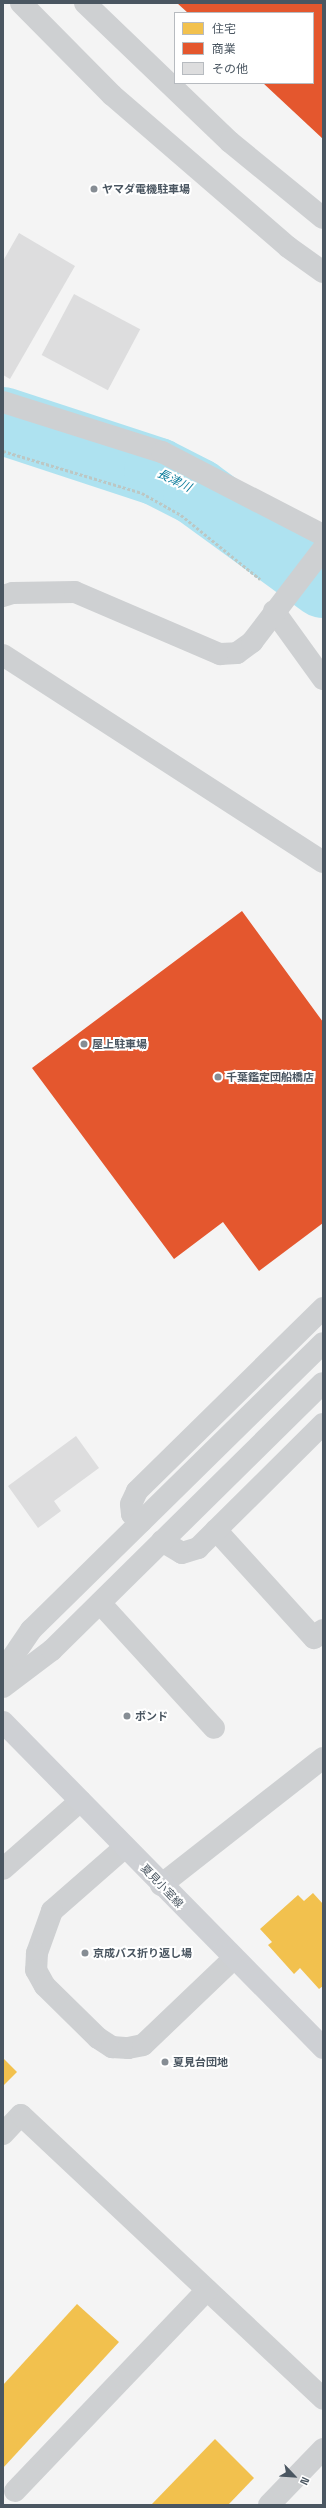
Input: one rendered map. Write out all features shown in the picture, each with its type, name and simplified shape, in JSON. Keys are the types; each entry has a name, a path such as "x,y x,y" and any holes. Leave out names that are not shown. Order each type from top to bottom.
{"main road":[{"name":"夏見小室線","path":"3,1722 233,1959 323,2048"}],"street":[{"path":"21,3 112,95 288,248 323,272"},
{"path":"85,3 230,142 323,218"},
{"path":"3,402 162,452 321,546 252,642 237,653 220,654 74,592 13,592 3,596"},
{"path":"283,599 323,679"},
{"path":"3,654 323,862"},
{"path":"141,1522 132,1514 131,1504 137,1491 323,1308"},
{"path":"3,1672 31,1630 323,1343"},
{"path":"3,1687 52,1650 323,1383"},
{"path":"162,1541 182,1553 198,1548 323,1424"},
{"path":"216,1530 314,1638 323,1630"},
{"path":"100,1603 214,1728"},
{"path":"161,1884 323,1758"},
{"path":"3,1869 80,1801"},
{"path":"125,1847 52,1911 37,1953 36,1970 45,1986 98,2038 112,2047 128,2048 143,2045 233,1959"},
{"path":"3,2134 21,2115 323,2399"},
{"path":"15,2491 207,2290"},
{"path":"269,2505 323,2449"}],"path":[{"path":"3,451 142,493 181,515 283,599"}],"building: 住宅":[{"path":"313,1893 323,1904 323,1986 319,1989 300,1968 294,1974 268,1945 272,1942 260,1929 298,1895 304,1901"},
{"path":"3,2058 17,2072 3,2086"},
{"path":"77,2304 119,2342 3,2468 3,2385"},
{"path":"215,2439 254,2478 228,2505 151,2505"}],"building: 商業":[{"path":"177,3 323,3 323,139 264,84 314,84 314,12 187,12"},
{"path":"242,911 323,1022 323,1223 259,1271 223,1222 174,1259 32,1068"}],"building: その他":[{"path":"19,233 75,266 10,379 3,375 3,261"},
{"path":"74,294 140,329 108,390 42,355"},
{"path":"76,1436 99,1468 54,1501 61,1511 38,1528 8,1486"}],"waterway":[{"name":"長津川","path":"3,421 158,472 197,492 323,584"}],"place":[{"name":"ヤマダ電機駐車場","path":"94,189"},
{"name":"屋上駐車場","path":"84,1044"},
{"name":"千葉鑑定団船橋店","path":"218,1077"},
{"name":"ボンド","path":"127,1716"},
{"name":"京成バス折り返し場","path":"85,1953"},
{"name":"夏見台団地","path":"165,2062"}]}
